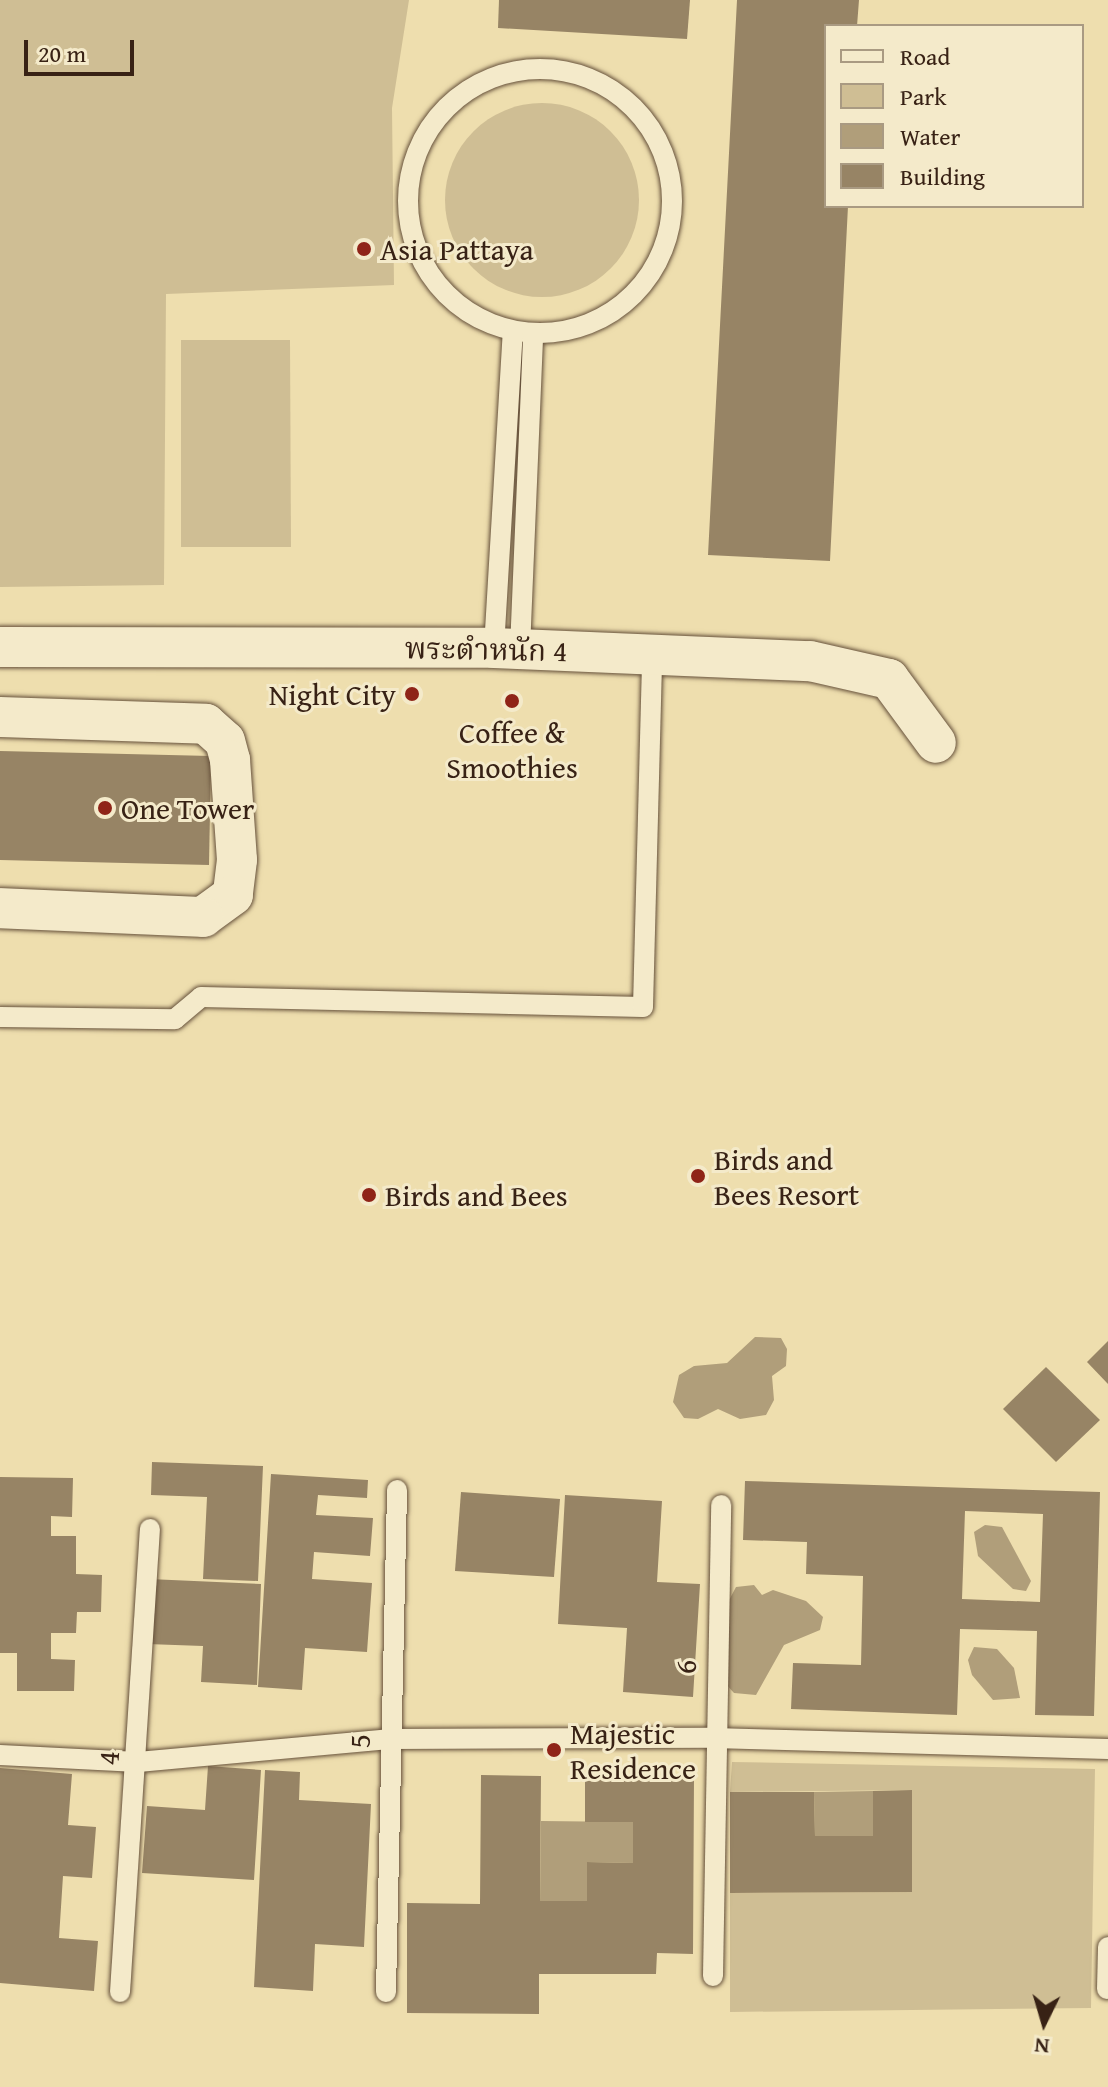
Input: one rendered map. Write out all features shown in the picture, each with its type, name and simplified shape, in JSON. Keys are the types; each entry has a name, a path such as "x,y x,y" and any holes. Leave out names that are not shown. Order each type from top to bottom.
{"street":[{"name":"พระตำหนัก 4","path":"0,647 652,652 872,671 905,696 936,743"},
{"path":"0,717 187,721 214,729 225,741 234,779 237,860 233,895 203,917 0,908"}],"lane":[{"path":"549,68 595,79 624,97 655,132 672,176 673,222 660,262 632,298 590,325 523,334 453,303 419,260 406,215 409,169 439,113 484,80 549,68"},
{"path":"507,649 523,334"},
{"path":"0,1017 175,1019 201,997 643,1007 652,652"},
{"name":"5","path":"386,1992 389,1739 397,1490"},
{"name":"6","path":"713,1976 713,1738 721,1505"},
{"name":"4","path":"120,1992 138,1762 150,1529"},
{"path":"0,1755 138,1762 389,1739 713,1738 1108,1749"},
{"path":"1107,1989 1108,1947"}],"green space":[{"path":"0,0 409,0 392,108 394,285 166,294 164,585 0,587"},
{"path":"542,103 579,111 610,132 631,163 639,200 631,237 610,268 579,289 542,297 505,289 474,268 453,237 445,200 453,163 474,132 505,111"},
{"path":"181,340 290,340 291,547 181,547"},
{"path":"732,1762 1095,1769 1091,2008 730,2012 730,1893 911,1892 911,1790 730,1792"}],"water":[{"path":"755,1337 781,1338 787,1349 786,1366 772,1376 774,1400 766,1415 740,1419 718,1409 698,1419 684,1418 673,1402 679,1375 694,1366 727,1363"},
{"path":"985,1525 1002,1527 1031,1581 1026,1591 1013,1589 978,1556 974,1532"},
{"path":"754,1585 762,1595 773,1590 806,1601 823,1617 820,1630 784,1645 756,1695 734,1693 724,1682 726,1606 736,1587"},
{"path":"974,1647 997,1649 1014,1668 1020,1698 993,1700 972,1675 968,1660"},
{"path":"873,1791 873,1836 815,1836 814,1792"},
{"path":"541,1821 633,1822 633,1863 588,1862 587,1901 540,1901"}],"building":[{"path":"499,0 690,0 687,39 498,28"},
{"path":"737,0 859,0 857,24 824,24 824,208 848,208 830,561 708,555"},
{"name":"One Tower","path":"0,751 211,756 209,865 0,860"},
{"path":"1108,1341 1108,1384 1087,1362"},
{"path":"1046,1367 1100,1420 1056,1462 1003,1409"},
{"path":"152,1462 263,1466 258,1581 203,1579 207,1497 151,1495"},
{"path":"271,1474 368,1480 367,1498 318,1495 316,1515 373,1518 370,1556 314,1552 312,1579 372,1583 367,1652 305,1648 302,1690 258,1687"},
{"path":"0,1477 73,1478 72,1517 51,1516 51,1536 76,1536 76,1574 102,1575 101,1612 77,1612 76,1633 51,1633 51,1659 75,1660 74,1691 17,1691 17,1653 0,1653"},
{"path":"745,1481 1100,1492 1094,1716 1035,1715 1037,1631 960,1629 957,1715 791,1709 793,1663 861,1665 863,1576 806,1574 807,1542 743,1540","holes":["965,1511 1043,1514 1040,1602 962,1599"]},
{"path":"461,1492 560,1499 554,1577 455,1571"},
{"path":"565,1495 662,1501 657,1582 700,1584 693,1697 623,1692 627,1628 558,1624"},
{"path":"149,1579 261,1584 257,1685 201,1682 203,1646 147,1644"},
{"path":"208,1766 261,1770 254,1880 142,1873 147,1806 205,1810"},
{"path":"0,1768 72,1774 68,1825 96,1827 92,1878 63,1876 59,1938 98,1941 94,1991 0,1983"},
{"path":"265,1770 300,1772 299,1800 371,1804 364,1947 315,1944 313,1991 254,1987"},
{"path":"481,1775 541,1776 540,1901 587,1901 587,1862 633,1863 633,1822 585,1822 585,1777 694,1778 693,1954 657,1953 656,1974 539,1974 539,2014 407,2013 407,1903 480,1904"},
{"path":"912,1790 912,1892 730,1893 730,1792 814,1792 815,1836 873,1836 873,1791"}],"place":[{"name":"Asia Pattaya","path":"364,249"},
{"name":"Night City","path":"412,694"},
{"name":"Coffee & Smoothies","path":"512,701"},
{"name":"One Tower","path":"105,808"},
{"name":"Birds and Bees Resort","path":"698,1176"},
{"name":"Birds and Bees","path":"369,1195"},
{"name":"Majestic Residence","path":"554,1750"}]}
